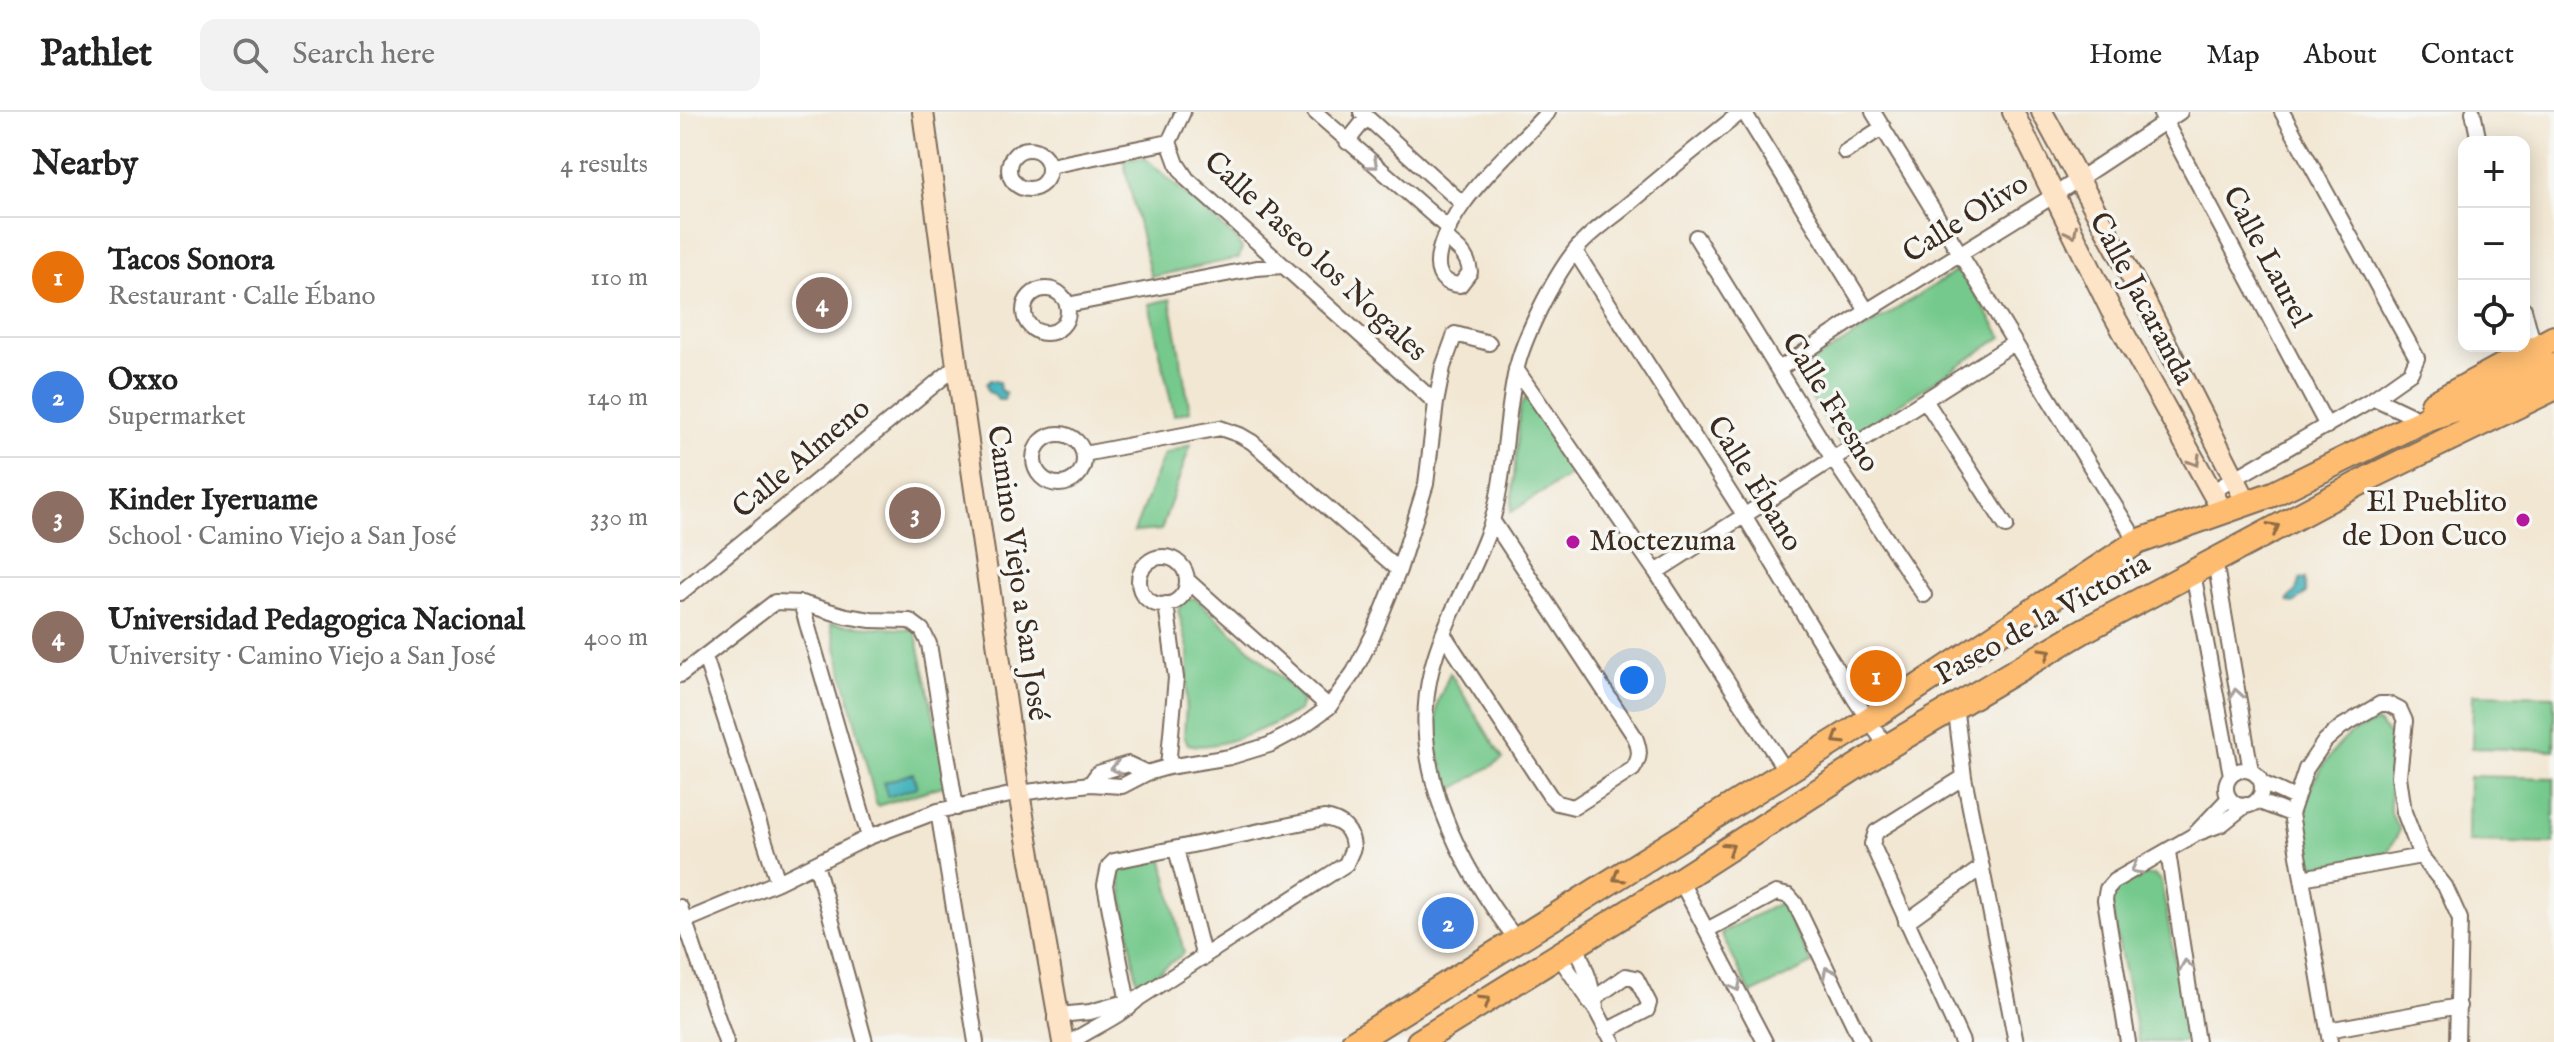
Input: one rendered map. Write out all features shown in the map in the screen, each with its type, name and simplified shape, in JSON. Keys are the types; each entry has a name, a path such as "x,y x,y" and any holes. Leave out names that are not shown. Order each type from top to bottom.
{"main road":[{"path":"2408,458 2437,434 2459,408 2513,373 2547,345"},
{"path":"2296,482 2306,467 2324,455 2547,345"},
{"path":"2459,408 2554,365"},
{"name":"Paseo de la Victoria","path":"1419,1042 1446,1035 1567,950 1996,681 2083,631 2408,458 2448,442 2554,388"},
{"name":"Paseo de la Victoria","path":"1354,1042 1977,650 2137,542 2218,501 2247,503 2428,418 2459,408"},
{"path":"1977,650 1996,681"}],"street":[{"name":"Camino Viejo a San José","path":"923,112 1019,793 1063,1042"},
{"path":"1050,166 1169,142 1183,112"},
{"path":"1315,112 1446,233 1463,204 1548,112"},
{"path":"1517,940 1481,891 1458,847 1438,795 1426,736 1426,703 1431,671 1492,520 1516,369 1534,322 1575,251 1742,112 1867,311"},
{"path":"1873,112 2137,542"},
{"name":"Calle Jacaranda","path":"2013,112 2111,310 2218,501"},
{"path":"2042,112 2141,294 2247,503"},
{"name":"Calle Olivo","path":"1779,369 2080,179 2162,116 2180,112"},
{"path":"2218,501 2236,478 2374,398 2411,372 2417,358 2282,112"},
{"path":"2473,112 2478,136"},
{"path":"1347,142 1364,115 1463,204"},
{"name":"Calle Laurel","path":"2162,116 2327,426"},
{"path":"1845,152 1883,127"},
{"name":"Calle Paseo los Nogales","path":"1169,142 1177,164 1187,179 1436,403"},
{"name":"Calle Fresno","path":"1696,237 1833,459 1924,595"},
{"name":"Calle Ébano","path":"1575,251 1744,515 1887,747"},
{"path":"1067,305 1257,268 1283,266"},
{"path":"2111,310 2141,294"},
{"path":"2530,318 2547,345"},
{"path":"726,1042 682,917 778,882 869,837 938,811 1019,793 1090,784 1098,773 1128,764 1147,773 1230,757 1269,745 1299,729 1329,707 1354,672 1373,635 1399,570 1426,484 1436,403 1443,367 1455,334 1489,343"},
{"path":"1656,572 2014,343"},
{"name":"Calle Almeno","path":"680,593 957,366"},
{"path":"1516,369 1656,572 1786,771"},
{"path":"2374,398 2410,415"},
{"path":"1925,400 2006,526"},
{"path":"1084,454 1220,428 1230,430 1252,442 1399,570"},
{"path":"1444,635 1557,803 1574,807 1633,769 1640,750 1635,737 1492,520"},
{"path":"1167,557 1181,565 1187,580 1187,587 1179,599 1166,604 1151,601 1139,580 1145,565 1151,560 1167,557"},
{"path":"2215,561 2251,771 2262,783 2295,798"},
{"path":"2193,573 2231,775 2226,786 2229,798 2239,805 2251,803 2291,814"},
{"path":"1187,580 1329,707"},
{"path":"680,675 775,602 801,603 871,620 910,621 922,630 929,644 956,808"},
{"path":"801,603 869,837"},
{"path":"1166,604 1176,678 1168,767"},
{"path":"705,657 778,882"},
{"path":"2457,1042 2459,1006 2460,919 2445,886 2421,856 2401,796 2399,776 2405,721 2403,714 2395,706 2380,704 2341,727 2325,741 2306,769 2291,814 2329,1036 2459,1006"},
{"path":"1955,705 1964,777 2016,1042"},
{"path":"2231,775 2242,770 2251,771"},
{"path":"1962,1042 1873,850 1873,838 1876,832 1964,777"},
{"path":"2128,1042 2105,895 2114,881 2194,835 2222,824 2251,803 2262,789 2262,783"},
{"path":"2194,835 2229,798"},
{"path":"938,811 976,1042"},
{"path":"1071,1042 1346,864 1352,856 1353,838 1343,823 1324,818 1121,858 1109,866 1105,885 1132,1002"},
{"path":"1176,849 1204,958"},
{"path":"2168,852 2197,1042"},
{"path":"2302,878 2421,856"},
{"path":"816,864 865,1042"},
{"path":"1906,922 1982,867"},
{"path":"1680,880 1765,1042"},
{"path":"1707,930 1776,893 1789,896 1862,1042"},
{"path":"1567,950 1593,1003 1610,1036 1644,1012 1649,1003 1636,978 1629,976 1593,1003"},
{"path":"1567,950 1593,1003"},
{"path":"1059,1015 1090,1012 1132,1002"}],"green space":[{"path":"1145,158 1236,239 1242,248 1239,258 1151,277 1123,159"},
{"path":"1960,269 2002,337 1840,443 1795,373"},
{"path":"1170,299 1190,411 1174,415 1149,304"},
{"path":"1527,396 1573,473 1511,512 1520,407"},
{"path":"1191,444 1161,530 1134,532 1164,454"},
{"path":"1195,598 1297,692 1302,701 1299,711 1229,741 1214,745 1188,744 1184,736 1189,652 1178,610 1185,600"},
{"path":"830,624 915,630 949,784 877,806"},
{"path":"1450,673 1503,759 1450,791 1436,746 1437,704"},
{"path":"2473,694 2554,696 2554,750 2472,748"},
{"path":"2377,722 2390,735 2390,813 2400,830 2388,852 2316,867 2306,851 2301,834 2307,798 2325,763 2337,748 2352,733"},
{"path":"2469,776 2554,778 2554,844 2468,842"},
{"path":"1163,860 1184,953 1138,987 1118,868"},
{"path":"2145,875 2154,875 2161,881 2188,1036 2183,1042 2139,1042 2109,897 2123,884"},
{"path":"1781,902 1812,964 1751,994 1721,933"}],"water":[{"path":"990,380 999,382 1000,390 1006,393 1004,400 998,400 988,392 986,384"},
{"path":"2305,578 2306,593 2295,603 2289,602 2300,579"},
{"path":"913,773 917,787 888,797 883,783"}],"place":[{"name":"Universidad Pedagogica Nacional","path":"822,303"},
{"name":"Kinder Iyeruame","path":"915,513"},
{"name":"El Pueblito de Don Cuco","path":"2523,520"},
{"name":"Moctezuma","path":"1573,542"},
{"name":"Tacos Sonora","path":"1876,676"},
{"name":"Oxxo","path":"1448,923"}]}
